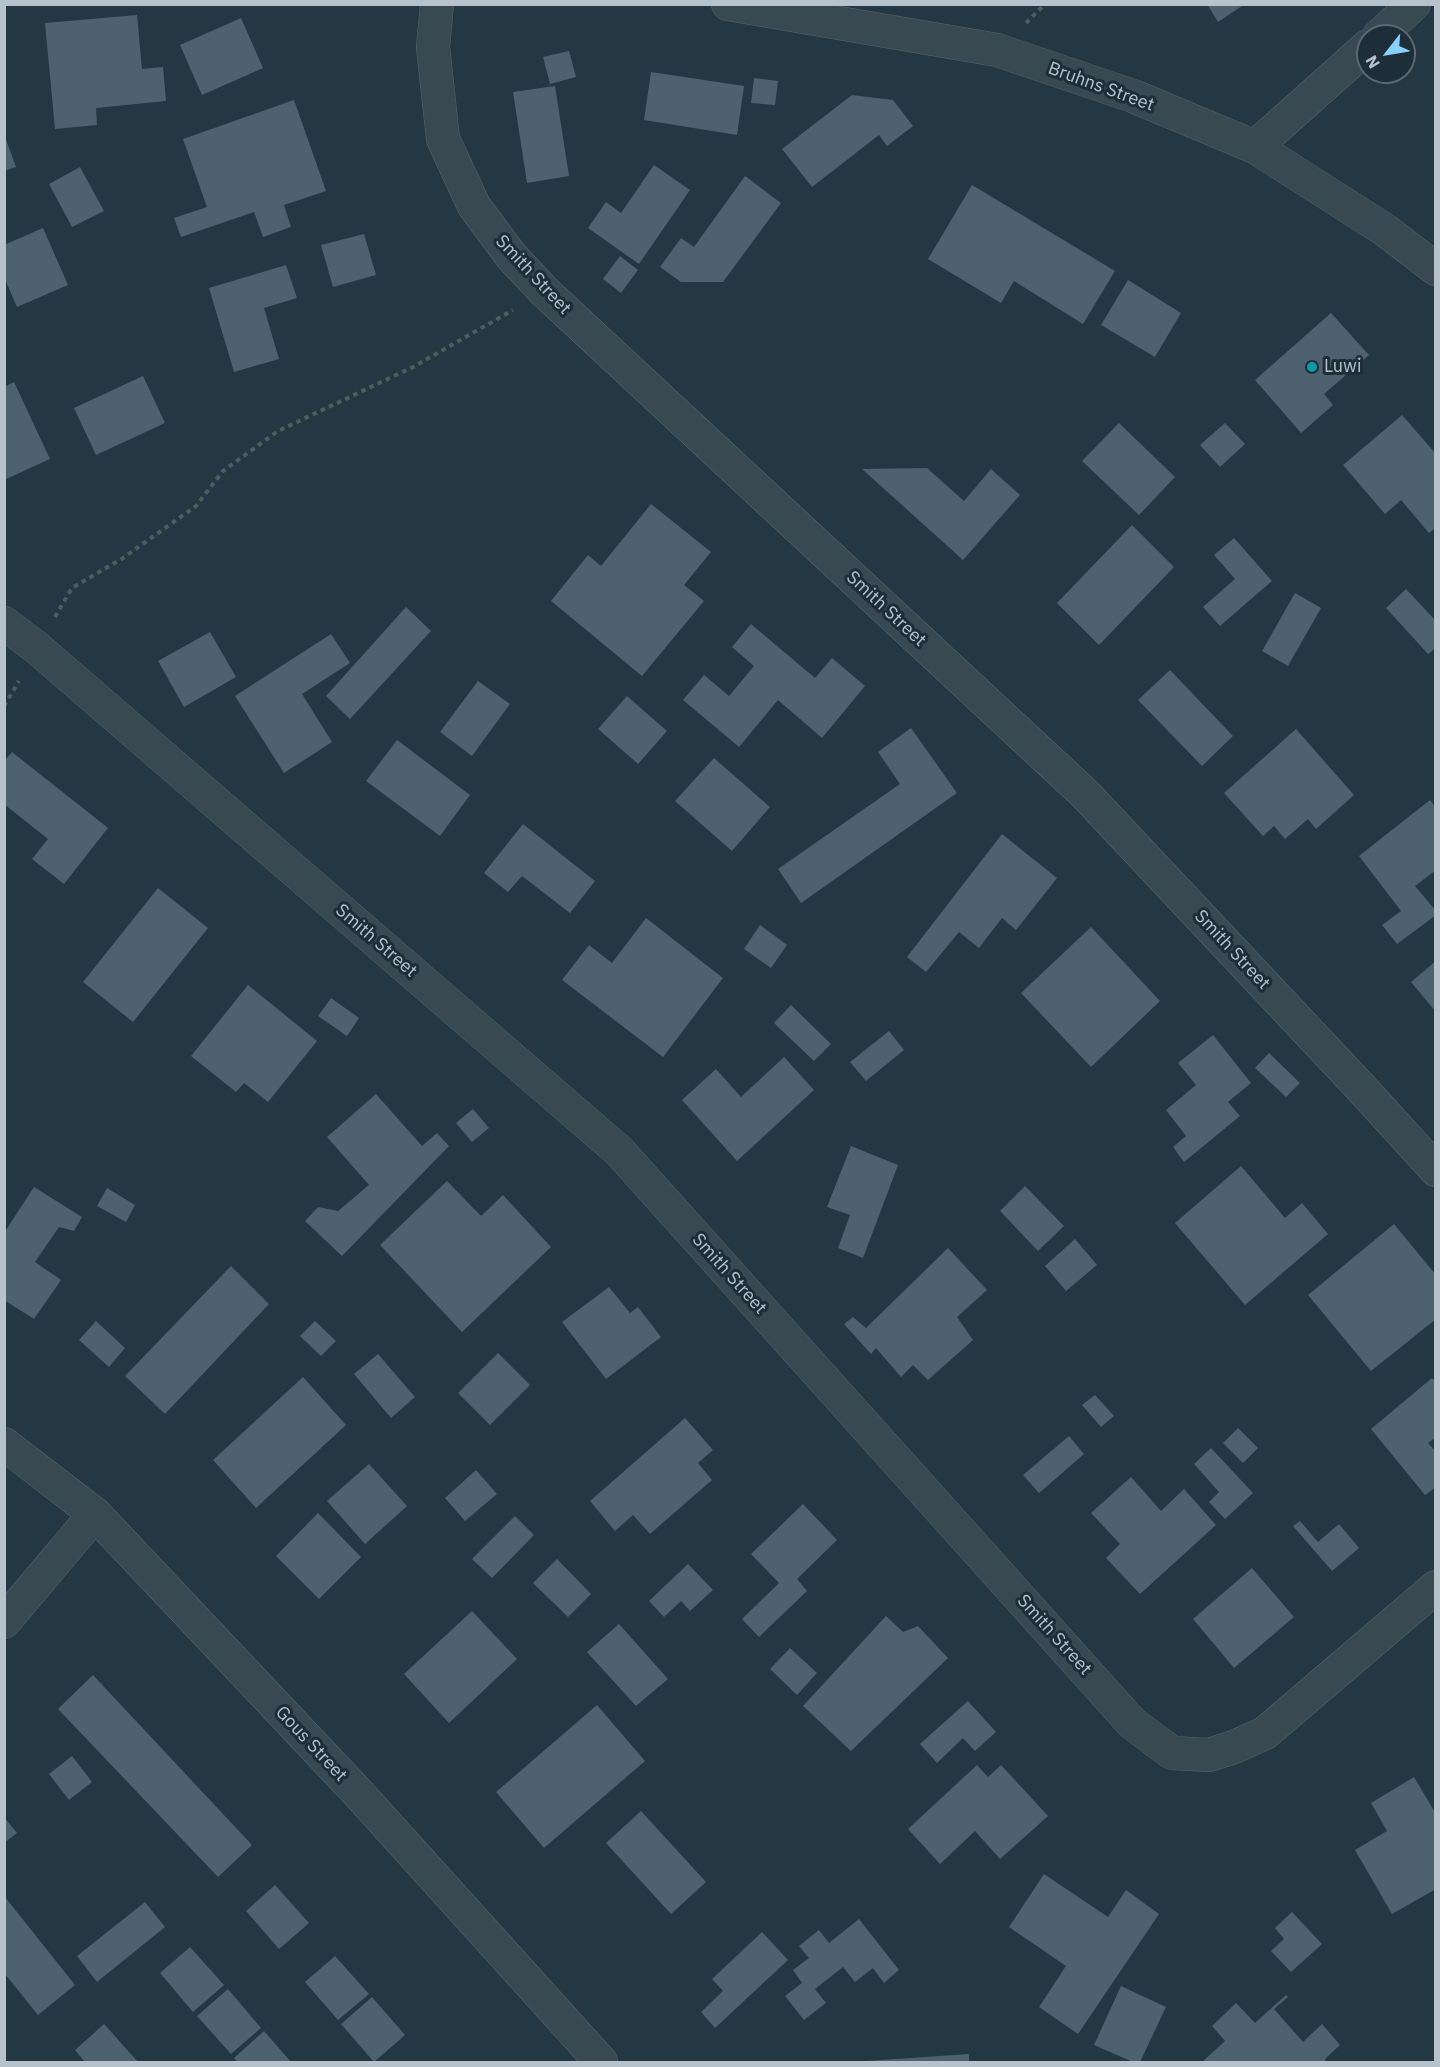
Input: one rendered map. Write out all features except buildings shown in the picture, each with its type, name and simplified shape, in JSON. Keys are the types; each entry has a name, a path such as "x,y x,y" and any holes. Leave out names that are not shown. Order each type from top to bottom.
{"street":[{"name":"Smith Street","path":"437,4 433,47 443,139 474,206 512,257 545,292 1084,794 1436,1170"},
{"name":"Bruhns Street","path":"728,4 997,51 1133,96 1256,147 1385,230 1436,269"},
{"path":"1392,24 1414,4"},
{"path":"1256,147 1356,57"},
{"name":"Smith Street","path":"4,623 38,648 619,1151 1132,1723 1172,1753 1209,1755 1265,1733 1436,1587"},
{"name":"Gous Street","path":"4,1444 95,1514 360,1796 601,2062"},
{"path":"4,1622 95,1514"}],"path":[{"path":"4,706 72,588 123,558 196,507 223,471 278,431 412,367 545,292"}],"place":[{"name":"Luwi","path":"1312,367"}]}
